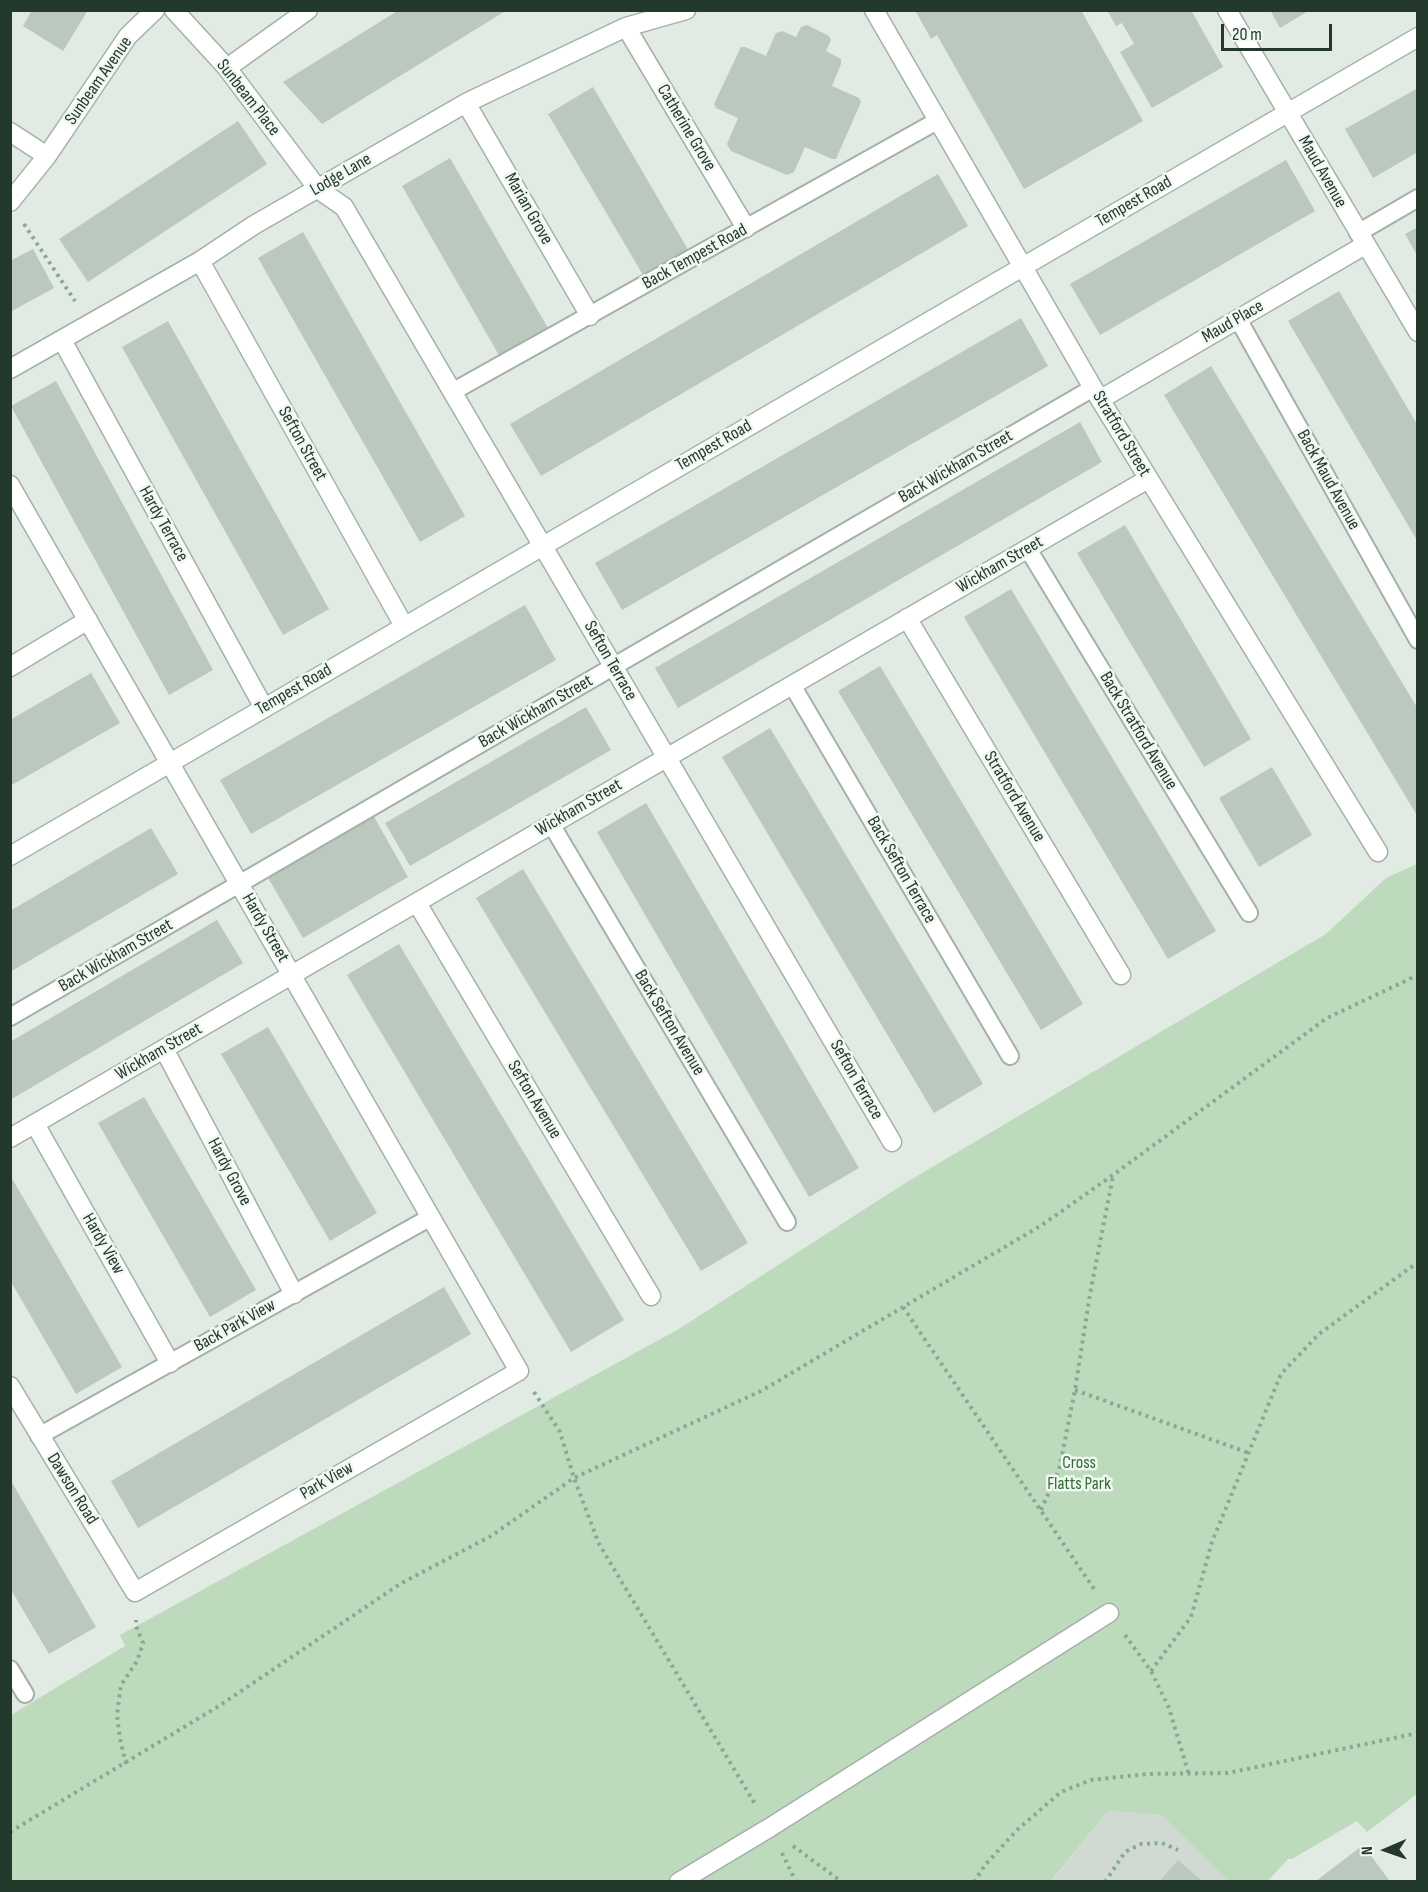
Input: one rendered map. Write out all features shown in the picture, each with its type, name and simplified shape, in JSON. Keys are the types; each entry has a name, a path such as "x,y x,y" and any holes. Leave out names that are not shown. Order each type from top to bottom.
{"street":[{"name":"Sunbeam Avenue","path":"10,202 47,156 128,36 155,10"},
{"name":"Sunbeam Place","path":"174,10 227,68 318,189"},
{"path":"227,68 308,10"},
{"name":"Lodge Lane","path":"10,369 200,261 254,225 466,103 626,27 686,10"},
{"name":"Stratford Street","path":"874,10 937,122 1148,479 1378,852"},
{"name":"Maud Avenue","path":"1227,10 1418,332"},
{"name":"Catherine Grove","path":"626,27 746,228"},
{"name":"Tempest Road","path":"10,856 1418,37"},
{"name":"Marian Grove","path":"466,103 590,316"},
{"path":"10,132 47,156"},
{"name":"Sefton Terrace","path":"318,189 344,207 892,1142"},
{"name":"Maud Place","path":"1097,393 1238,319 1361,239"},
{"name":"Sefton Street","path":"200,261 404,626"},
{"name":"Hardy Terrace","path":"62,340 264,708"},
{"name":"Wickham Street","path":"10,1138 1148,479"},
{"name":"Hardy Street","path":"10,485 519,1371"},
{"name":"Stratford Avenue","path":"908,618 1121,975"},
{"path":"10,667 88,620"},
{"name":"Sefton Avenue","path":"417,903 651,1296"},
{"name":"Hardy Grove","path":"164,1049 294,1294"},
{"name":"Hardy View","path":"35,1124 170,1363"},
{"name":"Park View","path":"135,1592 519,1371"},
{"name":"Dawson Road","path":"10,1386 135,1592"},
{"path":"679,1881 769,1828 1109,1613"}],"lane":[{"name":"Back Tempest Road","path":"452,392 937,122"},
{"path":"1361,239 1418,198"},
{"name":"Back Maud Avenue","path":"1238,319 1418,640"},
{"name":"Back Wickham Street","path":"10,1017 613,667 1097,393"},
{"name":"Back Stratford Avenue","path":"1028,549 1249,913"},
{"name":"Back Sefton Terrace","path":"792,685 1010,1056"},
{"name":"Back Sefton Avenue","path":"552,825 787,1222"},
{"name":"Back Park View","path":"39,1436 431,1217"},
{"path":"10,1669 25,1694"}],"path":[{"path":"24,223 89,323"},
{"path":"10,1832 219,1706 400,1584 490,1536 574,1478 761,1391 1042,1225 1328,1018 1418,975"},
{"path":"1041,1510 1059,1470 1113,1175"},
{"path":"1151,1671 1191,1617 1212,1542 1281,1374 1319,1334 1418,1265"},
{"path":"903,1306 1109,1613 1151,1671 1169,1708 1189,1775"},
{"path":"519,1371 560,1432 574,1478 599,1544 769,1828 796,1881"},
{"path":"1075,1390 1249,1453"},
{"path":"126,1764 117,1715 121,1685 137,1661 143,1643 136,1626 135,1592"},
{"path":"974,1881 985,1865 1017,1830 1061,1792 1091,1780 1147,1774 1228,1773 1418,1733"},
{"path":"769,1828 842,1881"},
{"path":"1105,1881 1125,1852 1140,1844 1162,1843 1178,1850"}],"shaded area":[{"path":"1108,1811 1163,1815 1228,1881 1051,1882"}],"green space":[{"name":"Cross Flatts Park","path":"1417,864 1417,1794 1367,1832 1357,1821 1292,1859 1288,1859 1267,1882 1228,1881 1162,1815 1108,1811 1051,1881 11,1882 11,1715 125,1646 120,1635 679,1329 902,1185 1326,934 1386,878"}],"building":[{"path":"32,10 88,10 63,51 23,26"},
{"path":"399,10 507,10 322,124 283,82"},
{"path":"915,10 1081,10 1143,121 1024,189 937,35 931,39"},
{"path":"1107,10 1191,10 1223,67 1152,108 1120,52 1134,44 1122,23 1116,26"},
{"path":"1270,10 1310,10 1280,28"},
{"path":"807,25 829,36 831,40 826,51 841,59 832,86 859,98 861,102 836,159 805,147 794,172 787,175 731,151 727,144 738,118 716,108 714,104 741,47 766,56 776,33 782,31 796,37 801,27"},
{"path":"593,87 690,253 646,280 548,114"},
{"path":"1418,88 1418,152 1373,178 1345,129"},
{"path":"238,121 267,164 88,282 59,239"},
{"path":"450,158 549,330 500,357 402,186"},
{"path":"1286,160 1315,211 1100,335 1070,284"},
{"path":"938,174 968,226 541,476 510,424"},
{"path":"1418,227 1418,257 1405,234"},
{"path":"303,232 465,516 420,542 258,258"},
{"path":"33,249 54,288 10,312 10,261"},
{"path":"1339,291 1418,426 1418,542 1288,321"},
{"path":"1021,318 1048,366 622,610 595,563"},
{"path":"168,321 329,609 283,635 122,347"},
{"path":"1211,366 1418,709 1418,817 1164,395"},
{"path":"56,381 213,670 169,695 11,406"},
{"path":"1080,422 1102,462 678,708 655,668"},
{"path":"1125,525 1251,739 1204,767 1077,553"},
{"path":"1011,589 1216,931 1168,959 964,617"},
{"path":"525,605 556,660 251,834 220,780"},
{"path":"880,666 1083,1004 1041,1030 838,691"},
{"path":"91,673 120,723 10,786 10,720"},
{"path":"586,707 611,750 410,866 385,823"},
{"path":"770,728 983,1084 934,1113 722,757"},
{"path":"1272,767 1312,835 1259,867 1219,798"},
{"path":"646,803 859,1168 809,1197 597,832"},
{"path":"373,815 408,877 303,938 267,876"},
{"path":"151,828 178,874 10,972 10,911"},
{"path":"523,869 748,1243 701,1271 476,898"},
{"path":"217,920 243,963 10,1100 10,1042"},
{"path":"399,944 624,1320 571,1352 347,975"},
{"path":"268,1027 377,1213 330,1241 221,1054"},
{"path":"144,1097 256,1290 210,1317 98,1123"},
{"path":"10,1175 122,1367 76,1394 10,1280"},
{"path":"444,1287 471,1334 138,1528 111,1481"},
{"path":"10,1479 96,1627 49,1654 10,1588"},
{"path":"1363,1845 1389,1880 1316,1881"},
{"path":"1178,1860 1201,1880 1160,1881"}]}
